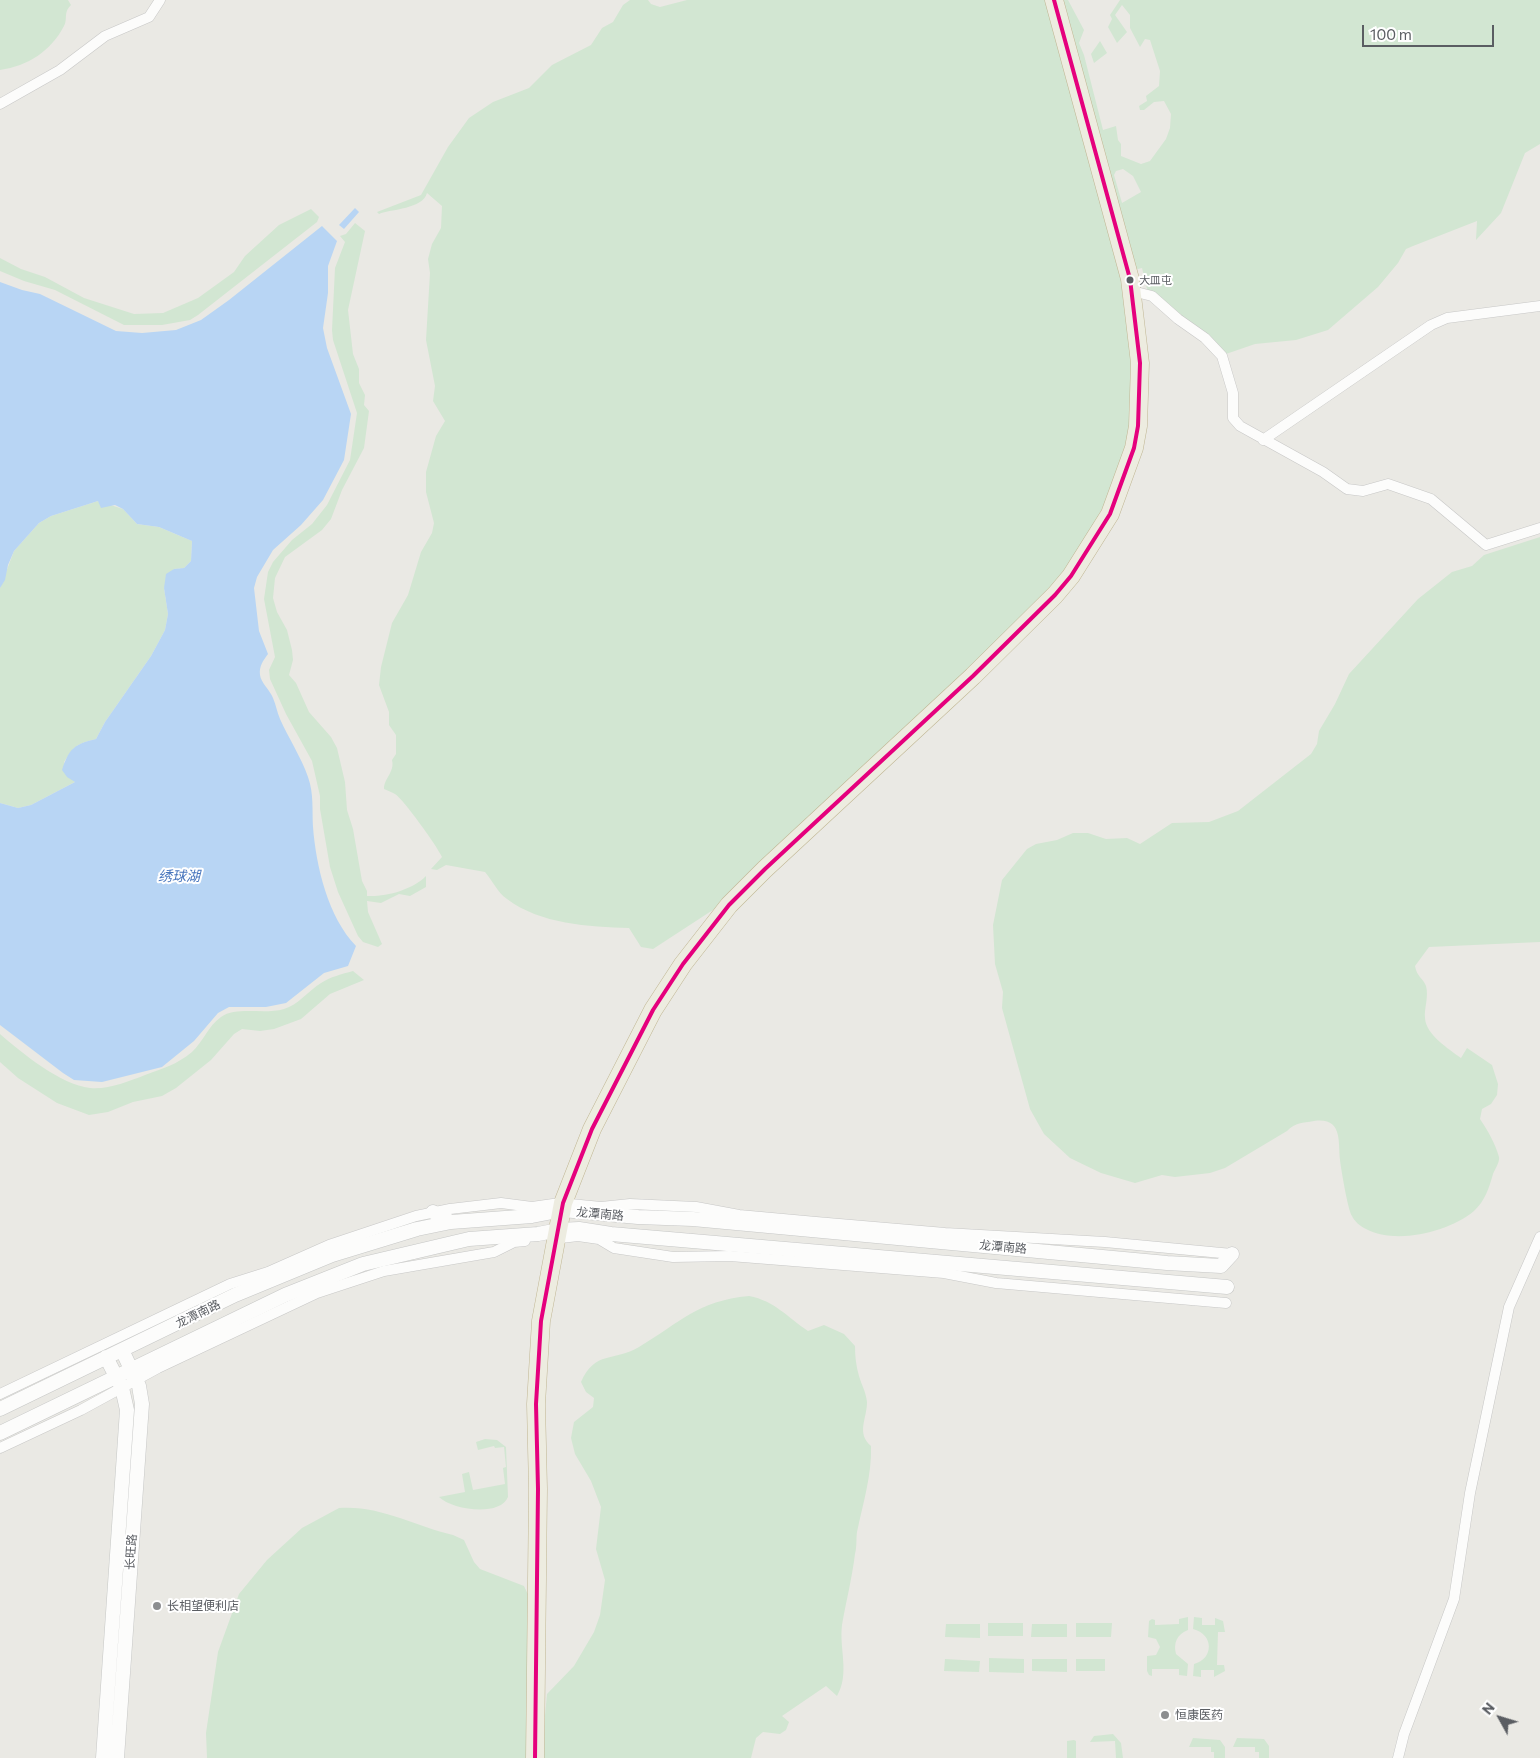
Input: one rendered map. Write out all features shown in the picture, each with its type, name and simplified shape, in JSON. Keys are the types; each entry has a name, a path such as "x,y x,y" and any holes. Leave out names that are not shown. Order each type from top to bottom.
{"highway":[{"path":"535,1758 537,1383 541,1322 563,1207 592,1129 639,1035 683,964 729,904 1031,619 1071,576 1110,514 1134,448 1138,426 1140,363 1132,291 1111,203 1054,0"}],"main road":[{"name":"龙潭南路","path":"0,1409 235,1295 332,1255 376,1240 434,1225 479,1219 532,1216 563,1207 638,1217 693,1219 1167,1263 1221,1266 1232,1254"},
{"path":"433,1212 451,1222"},
{"path":"636,1236 638,1217"},
{"path":"479,1219 481,1238"},
{"name":"龙潭南路","path":"0,1433 134,1375 285,1295 342,1272 422,1249 481,1238 558,1234 580,1229 941,1267 1227,1287"},
{"name":"长旺路","path":"117,1758 142,1404 134,1375 122,1350"},
{"name":"长旺路","path":"103,1758 126,1427 126,1400 106,1357"}],"street":[{"path":"0,104 60,70 111,32 149,17 160,0"},
{"path":"1132,291 1152,296 1217,350 1225,363 1231,383 1233,418 1240,426 1324,472 1347,490 1363,491 1388,484 1431,499 1486,545 1540,528"},
{"path":"1263,440 1431,325 1447,318 1540,306"},
{"path":"0,1394 230,1284 268,1272 329,1245 433,1212 500,1203 532,1207 601,1207 630,1204 696,1207 739,1214 816,1222 945,1233 1105,1242 1232,1254"},
{"path":"134,1375 287,1306 342,1284 384,1271 494,1252 514,1242 558,1234 598,1239 614,1248 672,1257 730,1256 941,1267 996,1283 1226,1303"},
{"path":"1398,1758 1404,1734 1454,1600 1470,1493 1509,1306 1540,1237"},
{"path":"0,1448 81,1410 119,1382"}],"green space":[{"path":"0,0 68,0 71,5 67,10 66,21 59,35 45,50 38,56 20,65 0,70"},
{"path":"630,0 648,0 651,4 660,7 687,0 1049,0 1101,190 1127,306 1135,416 1113,491 1081,551 1039,602 719,906 653,949 641,947 629,928 565,923 534,914 504,896 485,872 446,865 437,870 431,869 442,857 439,851 399,798 384,789 384,785 391,772 392,760 396,754 396,735 389,725 389,712 379,685 381,667 392,623 408,595 421,552 432,533 434,523 426,492 426,472 436,436 445,421 433,401 435,386 426,340 430,273 428,259 432,244 441,228 442,206 427,193 420,202 406,208 379,214 377,212 421,195 448,147 469,118 493,102 529,88 552,65 591,45 602,28 613,22 623,5"},
{"path":"1059,0 1068,0 1084,30 1079,43 1084,55 1103,130 1116,126 1118,140 1121,144 1121,156 1141,164 1150,161 1166,139 1170,128 1171,114 1164,101 1154,102 1144,110 1140,110 1139,106 1147,101 1146,96 1159,86 1160,71 1150,40 1145,39 1140,47 1130,28 1130,15 1122,5 1115,15 1127,32 1117,43 1108,27 1112,19 1110,15 1120,0 1540,0 1540,144 1525,153 1501,213 1476,240 1477,221 1406,249 1398,263 1378,287 1328,330 1296,340 1255,344 1226,354 1147,289 1142,268 1134,270","holes":["1123,169 1133,176 1141,192 1122,203 1114,175 1116,171"]},
{"path":"1100,41 1107,53 1094,63 1091,54"},
{"path":"311,209 319,217 317,222 190,320 162,325 124,325 55,290 24,281 0,271 0,258 21,269 45,277 84,298 134,314 163,313 198,298 234,272 245,256 279,225"},
{"path":"355,223 365,231 348,310 353,354 359,369 359,383 365,395 364,405 369,411 364,448 342,490 331,519 322,530 285,557 275,578 273,598 277,612 287,630 292,650 293,660 289,675 296,683 309,712 331,737 337,748 345,782 347,810 353,829 362,881 367,891 367,896 398,892 414,885 426,876 426,887 410,896 399,894 381,903 367,901 368,912 382,944 378,947 363,942 358,936 338,892 330,867 320,809 320,796 312,761 286,714 270,679 269,670 275,657 264,599 268,572 273,562 292,540 312,524 327,505 350,460 357,413 333,340 332,330 335,268 345,242 340,236 346,234"},
{"path":"98,501 123,509 137,524 159,527 192,541 191,561 184,568 174,569 164,588 168,614 165,630 151,656 105,722 96,739 77,746 64,762 75,782 31,805 18,808 0,803 0,588 14,551 39,523 51,516"},
{"path":"1540,537 1540,942 1429,947 1415,966 1417,973 1426,986 1425,1018 1429,1030 1439,1041 1461,1058 1467,1048 1492,1065 1498,1084 1497,1095 1491,1104 1482,1109 1480,1119 1493,1142 1499,1159 1481,1203 1474,1211 1451,1225 1422,1234 1392,1236 1378,1234 1364,1228 1354,1220 1350,1212 1337,1132 1330,1123 1323,1121 1296,1124 1225,1168 1210,1173 1175,1177 1162,1175 1135,1183 1101,1173 1070,1158 1044,1134 1030,1109 1002,1008 1003,992 995,964 993,925 1002,880 1027,849 1036,844 1057,840 1073,833 1088,833 1106,839 1127,838 1140,844 1172,823 1209,822 1238,811 1311,754 1317,744 1319,731 1335,704 1349,674 1418,599 1452,572 1472,566 1484,555"},
{"path":"353,971 364,980 330,994 301,1019 274,1029 260,1031 242,1029 234,1034 211,1060 176,1088 162,1096 133,1102 108,1112 89,1115 57,1103 18,1078 0,1062 0,1034 55,1075 79,1086 104,1088 132,1080 181,1060 196,1048 216,1021 227,1014 243,1011 276,1011 284,1009 294,1004 325,981"},
{"path":"749,1296 774,1306 808,1331 824,1325 844,1334 855,1346 857,1368 867,1402 863,1431 871,1446 871,1457 869,1478 857,1532 854,1563 842,1625 844,1670 841,1688 837,1696 826,1686 782,1716 789,1722 786,1730 780,1734 763,1732 756,1738 751,1758 541,1758 547,1694 574,1666 594,1632 600,1615 605,1580 596,1549 601,1507 591,1481 575,1454 571,1438 574,1422 593,1407 594,1398 586,1392 581,1382 592,1365 606,1358 639,1347 690,1314 716,1303"},
{"path":"485,1439 497,1440 506,1447 508,1497 496,1507 486,1509 464,1508 445,1502 439,1497 465,1492 462,1474 469,1472 473,1490 505,1484 503,1468 506,1467 504,1447 495,1448 494,1446 478,1450 476,1442"},
{"path":"339,1508 354,1508 383,1513 453,1535 464,1540 474,1562 480,1569 524,1586 531,1601 529,1758 207,1758 206,1733 218,1652 239,1594 267,1560 302,1528"},
{"path":"1188,1617 1188,1630 1179,1636 1175,1646 1176,1654 1188,1664 1187,1676 1179,1675 1179,1669 1152,1669 1152,1676 1149,1675 1147,1671 1147,1656 1156,1655 1160,1647 1156,1639 1148,1637 1149,1621 1155,1620 1155,1625 1179,1624 1179,1619"},
{"path":"1194,1617 1202,1618 1202,1625 1215,1625 1215,1618 1223,1621 1225,1632 1218,1632 1217,1665 1224,1665 1225,1671 1214,1677 1214,1670 1201,1670 1201,1677 1193,1676 1194,1664 1205,1657 1209,1647 1205,1636 1193,1629"},
{"path":"988,1623 1023,1623 1023,1636 988,1636"},
{"path":"1076,1623 1112,1623 1111,1637 1076,1637"},
{"path":"946,1624 980,1624 980,1638 945,1637"},
{"path":"1032,1624 1067,1624 1067,1637 1031,1637"},
{"path":"989,1658 1024,1659 1024,1673 989,1672"},
{"path":"945,1659 980,1661 979,1672 944,1671"},
{"path":"1032,1659 1067,1659 1067,1672 1032,1671"},
{"path":"1076,1659 1105,1659 1105,1671 1076,1671"},
{"path":"1113,1734 1121,1743 1123,1758 1116,1758 1115,1741 1090,1742 1094,1736"},
{"path":"1193,1738 1220,1740 1225,1747 1225,1758 1214,1758 1214,1752 1211,1752 1211,1747 1189,1747"},
{"path":"1237,1738 1264,1739 1269,1746 1269,1758 1259,1758 1259,1752 1255,1752 1255,1747 1233,1747"},
{"path":"1067,1741 1076,1741 1076,1758 1067,1758"}],"water":[{"path":"355,208 359,212 344,229 339,225"},
{"name":"绣球湖","path":"322,226 337,241 328,266 328,293 323,328 327,348 351,414 344,460 323,500 301,525 273,550 257,577 254,588 259,631 268,654 261,666 261,678 272,695 280,719 308,777 312,796 317,858 325,890 338,921 356,946 348,966 324,973 286,1003 266,1007 229,1007 218,1013 194,1041 162,1067 102,1082 74,1080 0,1025 0,803 18,808 31,805 75,782 67,777 62,770 67,757 78,745 96,739 105,722 151,656 165,630 168,614 164,588 166,574 174,569 184,568 191,561 192,541 159,527 137,524 123,509 115,505 101,508 98,501 51,516 39,523 14,551 8,565 5,580 0,588 0,282 40,294 116,331 142,333 176,330 201,320"}],"transit line":[{"path":"535,1758 538,1489 536,1404 541,1321 563,1203 592,1129 653,1010 683,964 729,905 765,869 973,676 1055,595 1071,576 1110,514 1134,448 1138,426 1140,363 1130,279 1054,0"}],"place":[{"name":"大皿屯","path":"1130,280"},
{"name":"长相望便利店","path":"157,1606"},
{"name":"恒康医药","path":"1165,1715"}]}
